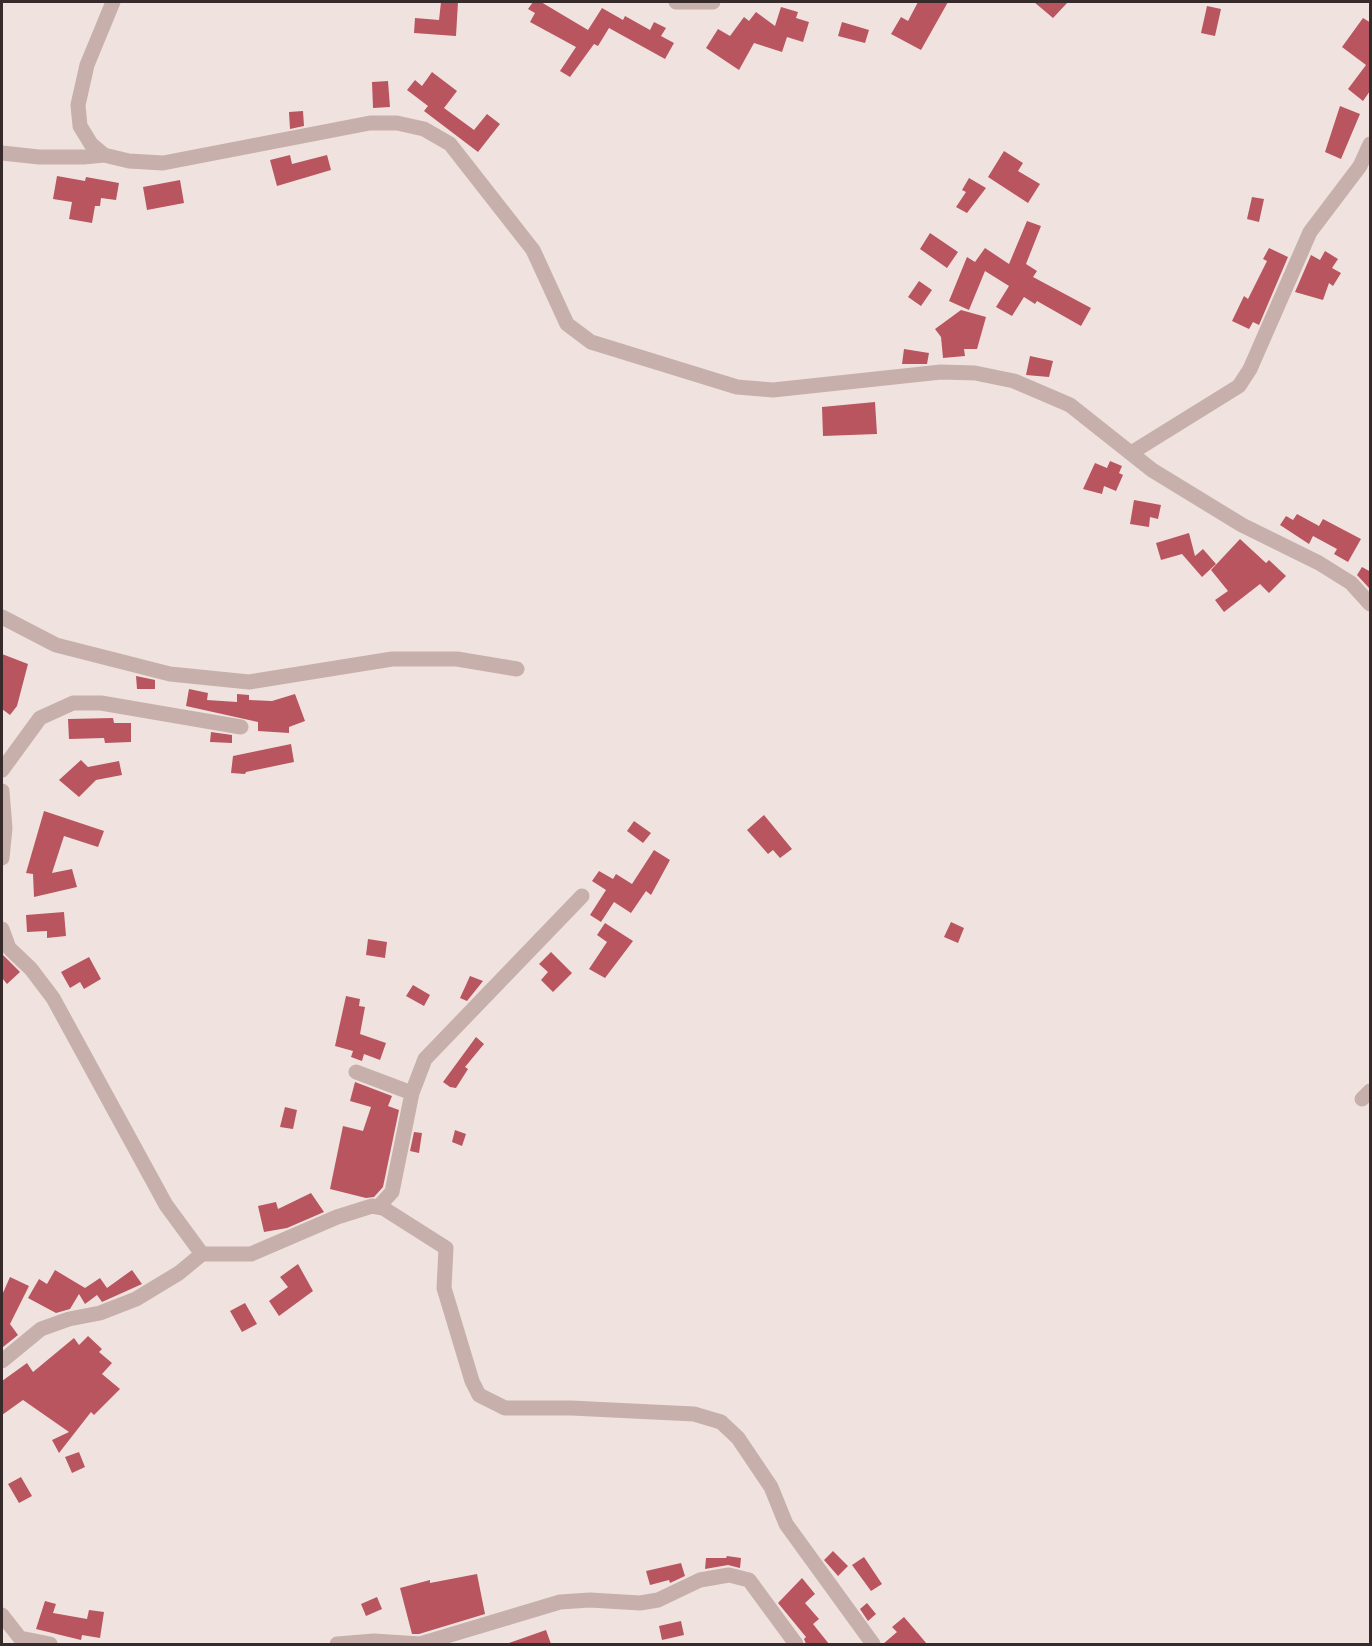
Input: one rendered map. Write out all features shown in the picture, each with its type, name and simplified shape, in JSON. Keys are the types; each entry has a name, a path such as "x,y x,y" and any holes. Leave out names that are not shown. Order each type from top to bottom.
{"street":[{"path":"104,155 91,144 80,126 78,105 87,65 112,2"},
{"path":"676,2 713,2"},
{"path":"2,153 39,157 104,155 129,161 163,163 370,123 396,123 424,129 450,144 526,240 533,250 567,324 578,335 591,342 737,387 773,390 941,372 975,373 1014,381 1070,405 1152,470 1242,525 1319,563 1351,584 1371,604"},
{"path":"1131,453 1239,386 1250,369 1310,232 1360,166 1371,144"},
{"path":"2,617 56,645 170,674 249,682 392,659 457,659 518,669"},
{"path":"2,770 40,718 74,703 101,703 241,727"},
{"path":"2,791 5,828 2,858"},
{"path":"3,1356 41,1329 69,1319 100,1313 136,1299 179,1274 202,1254 251,1254 337,1216 379,1206 392,1192 411,1093 420,1068 433,1049 582,896"},
{"path":"2,928 9,948 31,969 53,998 166,1205 202,1254"},
{"path":"356,1071 411,1093"},
{"path":"379,1206 446,1248 444,1288 472,1381 480,1395 505,1408 571,1408 694,1414 721,1422 738,1438 771,1487 786,1524 873,1644"},
{"path":"337,1644 375,1641 420,1644 560,1602 590,1600 640,1603 658,1600 700,1580 729,1575 749,1580 796,1644"},
{"path":"2,1615 16,1641 50,1644"}],"building":[{"path":"441,2 458,2 456,36 414,33 415,18 439,20"},
{"path":"533,2 541,2 588,30 602,8 623,20 625,16 650,30 654,22 666,28 661,36 674,43 665,59 609,28 598,46 594,44 570,77 560,71 576,47 530,22 535,13 528,9"},
{"path":"918,2 948,2 921,50 891,34 901,17 908,21"},
{"path":"1034,2 1068,2 1053,18"},
{"path":"1207,6 1221,9 1215,36 1201,33"},
{"path":"781,7 798,12 796,18 809,22 803,42 787,37 782,52 754,43 739,70 706,48 718,29 730,36 744,17 749,21 756,12 775,26"},
{"path":"1363,18 1371,23 1370,91 1363,101 1348,89 1366,65 1342,47"},
{"path":"842,22 869,30 865,43 838,36"},
{"path":"432,72 457,91 444,108 474,130 487,114 500,124 478,152 424,111 428,106 407,90 415,80 422,86"},
{"path":"388,81 390,107 373,108 372,82"},
{"path":"1340,106 1360,114 1341,159 1325,152"},
{"path":"303,111 304,126 290,129 289,112"},
{"path":"1004,151 1023,163 1018,171 1040,184 1028,203 988,177"},
{"path":"290,155 292,164 327,155 331,170 277,186 270,160"},
{"path":"57,176 85,181 86,177 119,183 116,200 101,198 100,206 95,206 92,223 69,219 72,202 53,199"},
{"path":"969,178 986,188 967,213 956,207 966,192 962,190"},
{"path":"180,180 184,203 147,210 143,187"},
{"path":"1252,197 1264,199 1259,222 1247,219"},
{"path":"1027,221 1041,226 1026,264 1037,271 1033,277 1091,308 1081,326 1037,301 1035,304 1024,297 1012,316 996,307 1009,286 985,271 969,310 949,301 967,257 975,262 985,248 1009,264"},
{"path":"930,233 958,252 947,268 920,249"},
{"path":"1269,248 1288,257 1259,325 1253,322 1249,329 1232,321 1244,296 1248,299 1267,261 1263,259"},
{"path":"1325,251 1338,259 1332,268 1341,273 1333,286 1329,283 1323,300 1295,292 1311,255 1320,260"},
{"path":"919,281 932,290 921,306 908,297"},
{"path":"961,310 986,317 977,349 964,349 965,356 943,358 941,337 935,329"},
{"path":"904,349 929,353 927,364 902,364"},
{"path":"1030,356 1053,361 1049,377 1026,375"},
{"path":"875,402 877,434 823,436 822,407"},
{"path":"1110,461 1122,466 1119,473 1123,475 1116,491 1104,486 1102,494 1083,489 1095,463 1107,468"},
{"path":"1134,500 1161,505 1158,519 1150,517 1149,527 1130,524"},
{"path":"1297,514 1319,526 1323,519 1361,539 1348,562 1334,554 1337,549 1313,536 1309,544 1280,525 1286,516 1293,520"},
{"path":"1189,533 1195,556 1203,549 1216,564 1202,577 1182,554 1161,560 1156,543"},
{"path":"1240,539 1266,563 1269,560 1286,576 1269,593 1260,584 1224,612 1215,600 1228,591 1211,570"},
{"path":"1362,567 1371,572 1371,590 1357,575"},
{"path":"2,654 28,664 17,706 10,715 2,709"},
{"path":"136,676 155,680 155,689 137,689"},
{"path":"189,689 208,693 207,700 237,702 237,694 249,695 249,700 272,701 295,694 305,721 289,727 289,733 258,731 258,722 186,706"},
{"path":"113,718 114,723 131,723 131,742 105,743 104,738 69,739 68,719"},
{"path":"211,732 232,735 232,743 210,742"},
{"path":"291,744 294,762 245,774 231,773 233,756"},
{"path":"81,760 88,767 119,761 122,775 96,780 79,797 59,780"},
{"path":"44,811 104,831 98,847 64,836 52,873 72,869 77,887 34,897 33,874 26,873"},
{"path":"764,815 792,849 780,858 773,850 768,854 747,830"},
{"path":"634,821 651,833 643,843 627,831"},
{"path":"654,850 670,860 651,895 646,891 631,913 614,902 601,922 590,915 606,890 592,881 599,871 613,879 616,874 632,884"},
{"path":"64,912 66,936 47,938 47,931 27,932 26,915"},
{"path":"951,922 964,928 958,943 944,937"},
{"path":"605,923 633,941 605,978 589,969 607,942 597,935"},
{"path":"368,939 387,942 385,958 366,955"},
{"path":"551,952 572,973 553,992 541,980 548,972 539,964"},
{"path":"2,954 20,972 7,984 2,978"},
{"path":"89,957 101,979 84,989 80,982 70,988 61,972"},
{"path":"470,976 483,981 467,1001 460,998"},
{"path":"413,985 430,995 424,1006 406,996"},
{"path":"346,996 360,999 359,1006 365,1007 360,1034 386,1043 380,1060 364,1054 362,1061 351,1057 353,1051 335,1046"},
{"path":"476,1037 484,1044 465,1067 468,1069 456,1088 450,1087 443,1082"},
{"path":"355,1082 392,1096 388,1106 399,1110 383,1187 374,1197 366,1198 330,1189 343,1126 363,1131 371,1107 350,1101"},
{"path":"285,1107 297,1110 293,1129 280,1127"},
{"path":"455,1130 466,1134 462,1146 452,1142"},
{"path":"414,1132 422,1133 419,1153 410,1151"},
{"path":"311,1193 324,1212 287,1228 264,1232 258,1206 276,1202 278,1209"},
{"path":"298,1264 313,1291 279,1316 269,1301 288,1287 280,1277"},
{"path":"55,1270 85,1288 100,1278 107,1288 132,1270 142,1284 102,1302 97,1295 85,1304 79,1294 70,1309 56,1313 28,1298 39,1279 47,1284"},
{"path":"10,1277 29,1286 10,1324 18,1335 3,1347 2,1295"},
{"path":"245,1303 257,1324 242,1332 230,1311"},
{"path":"88,1336 102,1349 99,1352 112,1363 102,1374 120,1389 94,1415 91,1412 59,1453 52,1440 69,1432 23,1400 2,1415 2,1381 27,1363 33,1372 74,1338 79,1345"},
{"path":"79,1452 85,1467 72,1473 65,1457"},
{"path":"21,1477 32,1496 19,1503 8,1484"},
{"path":"833,1551 848,1566 838,1576 824,1560"},
{"path":"727,1556 741,1558 740,1568 728,1565 705,1569 706,1558 726,1558"},
{"path":"864,1557 882,1584 871,1591 852,1565"},
{"path":"681,1563 685,1576 670,1583 669,1580 650,1585 646,1571"},
{"path":"477,1574 485,1614 419,1634 412,1634 400,1588 430,1580 430,1583"},
{"path":"802,1578 815,1594 805,1603 819,1619 813,1624 829,1644 806,1644 804,1639 806,1637 778,1603"},
{"path":"377,1597 382,1609 366,1616 361,1604"},
{"path":"45,1601 56,1604 53,1613 87,1619 89,1610 104,1612 100,1638 82,1635 81,1640 36,1629"},
{"path":"867,1603 876,1614 868,1621 860,1609"},
{"path":"904,1617 927,1644 883,1644 897,1632 892,1627"},
{"path":"681,1621 684,1635 662,1640 659,1626"},
{"path":"546,1630 551,1644 509,1644 509,1643"}]}
